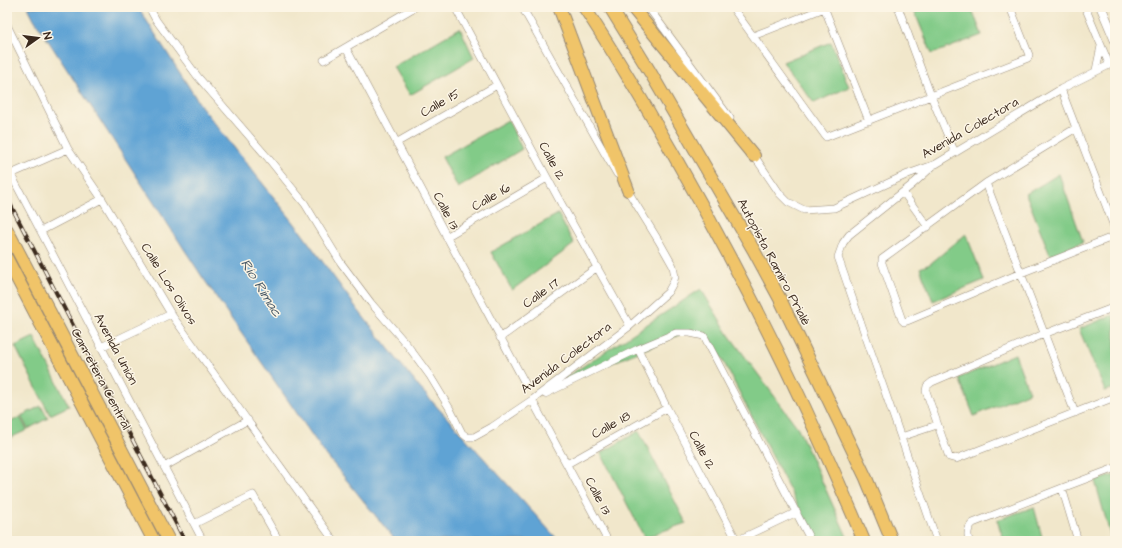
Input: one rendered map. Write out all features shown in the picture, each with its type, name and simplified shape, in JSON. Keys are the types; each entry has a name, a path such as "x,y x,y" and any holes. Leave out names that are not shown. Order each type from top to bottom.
{"highway":[{"path":"559,7 628,190"},
{"path":"584,7 645,105 732,261 814,426 864,541"},
{"name":"Autopista Ramiro Prialé","path":"610,7 722,194 777,292 866,478 892,541"},
{"path":"632,7 754,156"},
{"name":"Carretera Central","path":"7,230 169,541"},
{"path":"7,259 154,541"}],"street":[{"name":"Avenida Colectora","path":"148,7 198,77 268,158 305,204 341,263 371,303 408,346 430,376 450,409 462,433 467,437 474,437 492,427 532,400 630,326 668,292 673,283 673,266 628,190"},
{"path":"324,60 416,7"},
{"name":"Calle 12","path":"455,7 596,268 630,326"},
{"path":"522,7 604,152 628,190"},
{"path":"648,7 722,106 754,156"},
{"path":"732,7 826,137 1028,58 1010,7"},
{"path":"898,7 931,96 955,153"},
{"path":"1085,7 1101,45 1112,63"},
{"path":"1101,7 1115,40"},
{"path":"753,36 825,8 869,121"},
{"name":"Calle Los Olivos","path":"7,26 68,149 102,199 171,314 334,541"},
{"path":"1096,70 1101,45"},
{"name":"Calle 13","path":"346,48 526,385"},
{"name":"Avenida Colectora","path":"754,156 780,194 788,202 804,210 834,208 908,174 936,164 1061,89 1112,63"},
{"name":"Calle 15","path":"396,143 497,85"},
{"path":"1061,89 1115,229"},
{"path":"1076,128 986,183 881,261 903,321 907,321 1021,273 1115,236"},
{"path":"11,174 68,149"},
{"path":"936,164 849,235 842,243 838,258 937,541"},
{"name":"Avenida Unión","path":"7,167 203,541"},
{"name":"Calle 16","path":"446,237 547,178"},
{"path":"986,183 1075,413"},
{"path":"903,192 928,227"},
{"path":"41,231 102,199"},
{"name":"Calle 17","path":"500,338 596,268"},
{"path":"1115,307 1044,334 932,382 927,386 926,391 949,457 956,460 1115,398"},
{"path":"101,347 171,314"},
{"path":"532,400 638,349 676,333 690,333 704,336 811,541"},
{"name":"Calle 12","path":"638,349 736,541"},
{"name":"Calle 13","path":"532,400 608,541"},
{"name":"Calle 18","path":"567,464 667,408"},
{"path":"164,467 248,420"},
{"path":"901,436 937,425"},
{"path":"969,541 968,531 973,523 1115,468"},
{"path":"1062,488 1078,541"},
{"path":"194,524 253,495 279,541"},
{"path":"736,541 796,512"}],"green space":[{"path":"971,7 982,35 932,54 913,8"},
{"path":"460,28 474,58 410,95 393,67"},
{"path":"831,42 849,87 814,103 783,62"},
{"path":"508,120 522,149 458,188 442,157"},
{"path":"1059,174 1083,242 1050,255 1026,194"},
{"path":"558,214 574,244 512,290 491,252"},
{"path":"966,234 984,280 933,301 920,268 930,264"},
{"path":"701,289 729,335 798,428 849,541 816,541 716,347 706,333 691,330 563,383 562,380"},
{"path":"1113,315 1115,321 1115,388 1105,391 1079,329"},
{"path":"34,337 69,406 50,415 15,346"},
{"path":"1015,354 1029,392 974,416 959,378"},
{"path":"41,406 48,418 28,429 21,416"},
{"path":"20,417 27,430 8,439 7,424"},
{"path":"639,431 686,523 657,533 645,539 601,453"},
{"path":"1115,475 1115,541 1112,541 1095,481"},
{"path":"1034,507 1043,541 1004,541 997,520"}],"water":[{"name":"Río Rímac","path":"28,7 138,7 201,106 295,224 358,310 419,387 559,541 396,541 323,451 201,275 34,19"}],"railway":[{"path":"7,198 185,541"}]}
